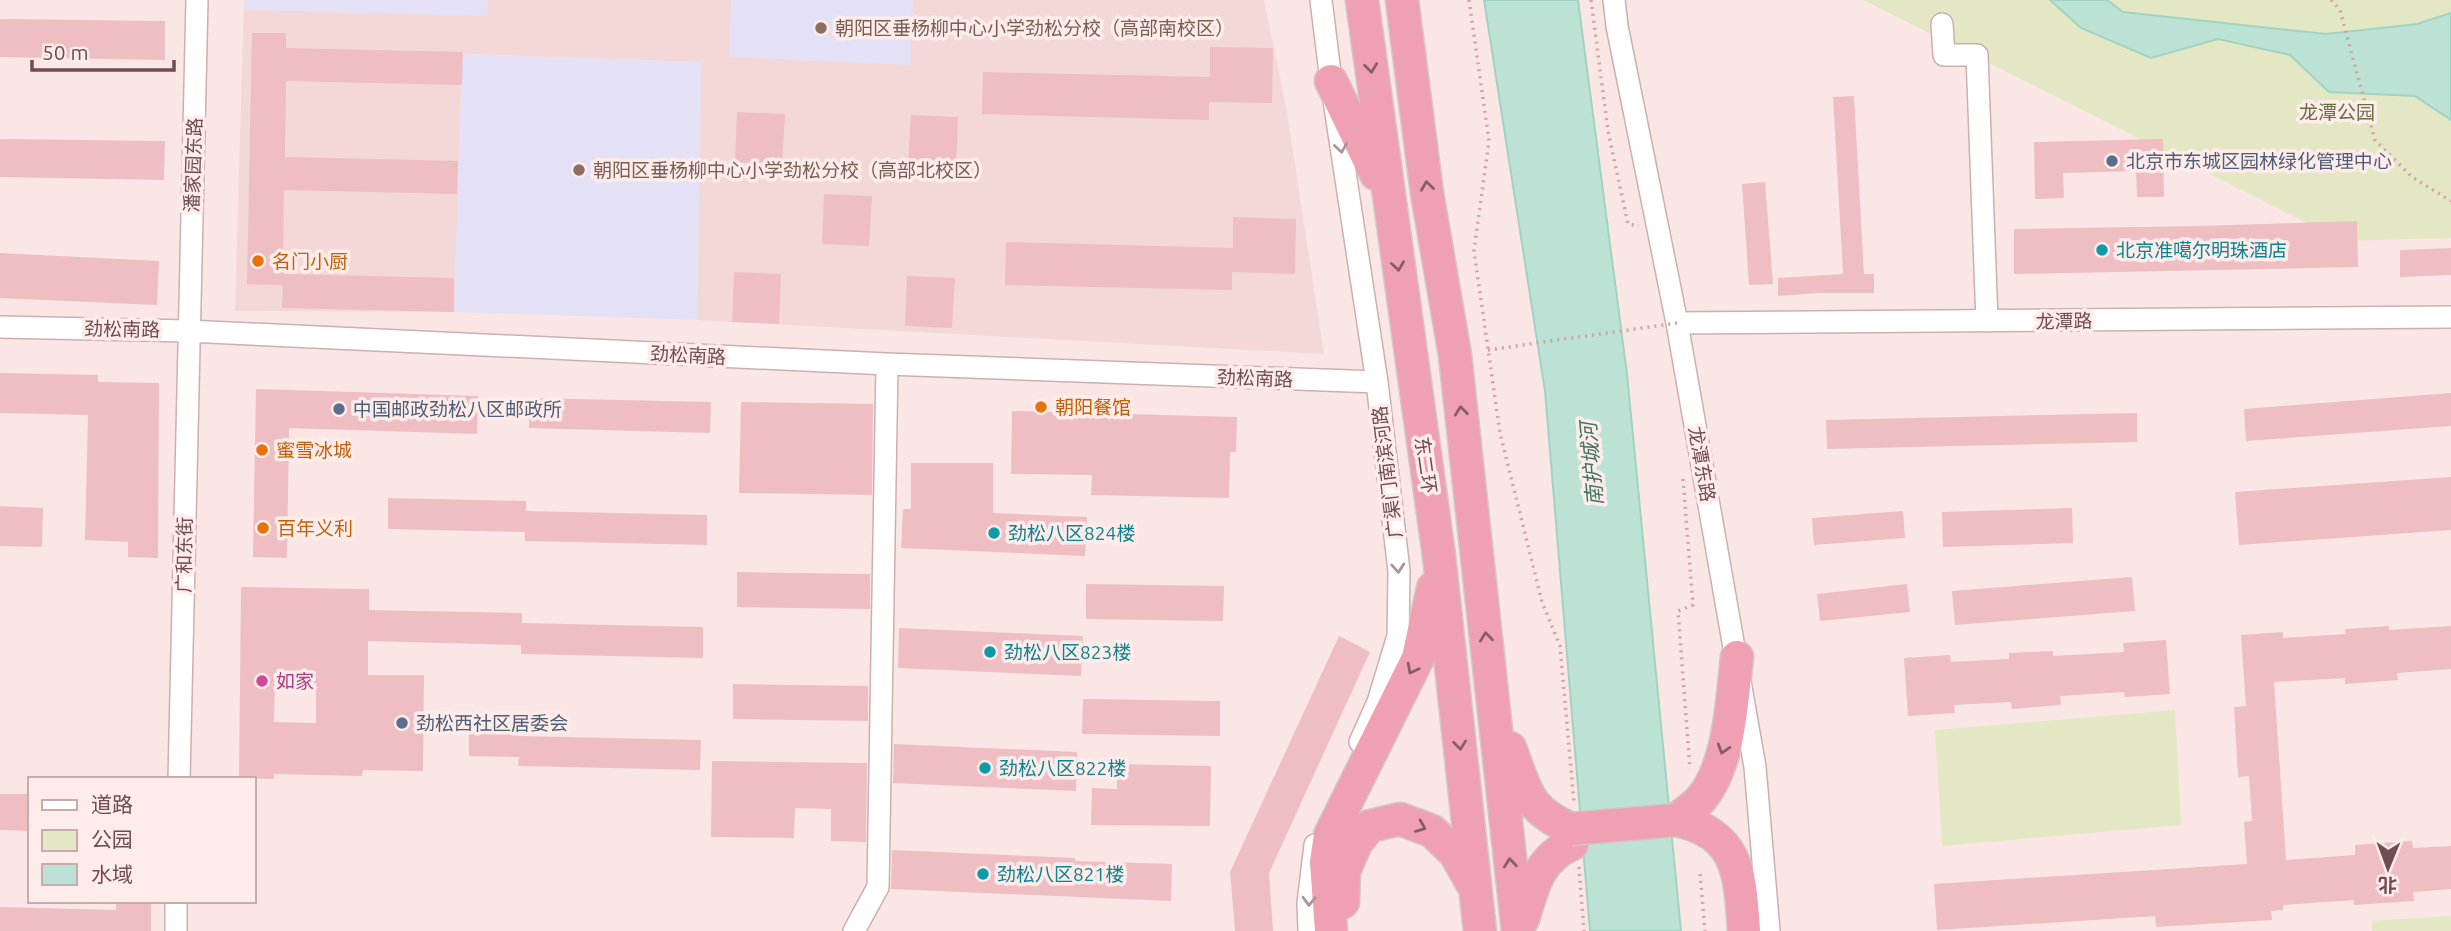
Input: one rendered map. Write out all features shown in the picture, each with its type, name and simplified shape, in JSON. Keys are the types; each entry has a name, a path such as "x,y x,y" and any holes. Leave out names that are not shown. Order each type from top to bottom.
{"highway":[{"name":"东二环","path":"1362,0 1439,556 1480,931"},
{"name":"东二环","path":"1402,0 1427,193 1455,355 1519,931"},
{"path":"1331,81 1388,198"},
{"path":"1331,931 1326,862 1330,835 1418,658 1439,556"},
{"path":"1676,828 1713,780 1727,735 1737,657"},
{"path":"1494,718 1511,750 1530,801 1574,836"},
{"path":"1344,931 1344,871 1356,844 1370,826 1400,819 1432,831 1455,853 1477,893"},
{"path":"1519,931 1535,878 1545,862 1574,836 1697,825 1708,830 1727,850 1737,870 1744,931"},
{"path":"1676,828 1703,849 1716,865 1726,889 1731,931"}],"street":[{"name":"潘家园东路","path":"188,331 197,0"},
{"name":"广渠门南滨河路","path":"1309,931 1308,903 1314,849 1378,702 1398,636 1399,570 1377,382 1321,0"},
{"name":"龙潭东路","path":"1614,0 1677,323 1737,657 1755,766 1769,931"},
{"path":"1942,24 1944,55 1977,55 1987,321"},
{"name":"龙潭路","path":"1677,323 2451,317"},
{"name":"劲松南路","path":"0,327 188,331 887,364 1377,382"},
{"name":"广和东街","path":"179,777 188,331"},
{"path":"854,931 878,887 887,364"},
{"path":"176,903 176,931"}],"path":[{"path":"1469,0 1489,141 1474,251 1500,433 1542,602 1560,646 1584,931"},
{"path":"2331,0 2340,10 2375,140 2412,177 2451,201"},
{"path":"1488,350 1677,323"},
{"path":"1682,471 1693,605 1678,611 1691,779"},
{"path":"1700,874 1705,931"}],"shaded area":[{"path":"244,0 1264,0 1286,106 1324,354 697,320 700,62 463,54 454,312 235,311"},
{"path":"244,0 488,0 487,16 244,10"},
{"name":"朝阳区垂杨柳中心小学劲松分校（高部南校区）","path":"731,0 913,0 910,65 729,57"},
{"name":"朝阳区垂杨柳中心小学劲松分校（高部北校区）","path":"462,54 701,62 697,320 454,312"}],"green space":[{"name":"龙潭公园","path":"1863,0 2451,0 2451,238 2343,241"},
{"path":"2175,710 2181,825 1942,846 1935,730"},
{"path":"2451,916 2451,931 2372,931 2372,921"}],"water":[{"name":"南护城河","path":"1484,0 1578,0 1627,374 1681,931 1590,931 1545,391"},
{"path":"2050,0 2107,0 2123,12 2326,34 2417,24 2451,13 2451,120 2415,96 2329,92 2290,55 2218,39 2151,58 2081,28"}],"building":[{"path":"0,19 165,21 165,60 0,57"},
{"path":"252,33 286,33 286,48 463,52 462,85 286,81 285,157 458,161 457,194 284,190 283,274 454,278 454,312 282,308 283,285 247,284"},
{"path":"1210,47 1273,48 1272,103 1209,102 1209,120 982,114 983,72 1210,77"},
{"path":"1854,96 1864,274 1874,274 1874,293 1778,296 1778,278 1843,274 1833,97"},
{"path":"737,112 785,114 782,165 735,162"},
{"path":"911,115 958,117 956,168 908,165"},
{"path":"0,139 165,141 164,180 0,177"},
{"path":"2163,139 2164,197 2137,197 2136,171 2063,173 2064,198 2035,199 2034,142"},
{"path":"1765,182 1773,284 1749,285 1742,184"},
{"path":"824,194 872,196 869,246 822,244"},
{"path":"1233,217 1296,219 1295,274 1232,272 1232,290 1005,285 1006,242 1233,248"},
{"path":"2357,221 2358,267 2014,274 2014,229"},
{"path":"2451,248 2451,275 2400,277 2400,250"},
{"path":"0,253 159,261 157,305 0,298"},
{"path":"734,272 781,274 779,324 732,322"},
{"path":"907,276 955,278 952,328 905,326"},
{"path":"0,373 98,375 98,382 159,383 158,558 128,557 128,542 85,540 88,415 0,413"},
{"path":"256,389 478,396 477,434 289,428 287,558 253,557"},
{"path":"2451,393 2451,426 2246,441 2244,409"},
{"path":"530,398 711,402 710,433 529,428"},
{"path":"741,402 873,404 872,495 739,493"},
{"path":"1012,411 1237,417 1236,452 1230,452 1229,498 1091,495 1092,475 1011,474"},
{"path":"2137,413 2137,442 1827,449 1826,420"},
{"name":"劲松八区824楼","path":"911,463 993,463 993,513 1087,517 1085,556 901,548 903,509 911,509"},
{"path":"2451,477 2451,530 2239,545 2235,492"},
{"path":"388,498 526,501 526,511 707,515 707,545 525,541 525,532 388,529"},
{"path":"0,506 43,508 42,547 0,546"},
{"path":"2072,508 2073,543 1943,547 1942,512"},
{"path":"1903,511 1905,538 1814,545 1812,518"},
{"path":"737,572 870,574 870,609 737,607"},
{"path":"2132,577 2135,611 1955,625 1952,591"},
{"path":"1086,584 1224,586 1223,621 1086,619"},
{"path":"1907,584 1910,612 1820,621 1817,594"},
{"path":"241,587 369,589 369,610 522,613 522,623 703,627 703,658 521,654 521,645 368,641 368,675 424,675 423,771 363,770 362,776 274,774 274,779 239,777","holes":["275,682 316,683 316,723 274,722"]},
{"path":"2389,626 2389,630 2451,626 2451,669 2397,673 2398,680 2345,684 2345,678 2274,682 2286,860 2355,855 2355,845 2412,841 2413,848 2451,846 2451,889 2413,892 2414,901 2354,905 2354,900 2283,905 2283,910 2271,911 2272,920 2156,927 2155,916 1937,930 1934,884 2247,864 2244,822 2252,821 2249,776 2238,777 2234,707 2246,706 2241,635 2283,632 2283,638 2346,634 2345,629"},
{"name":"劲松八区823楼","path":"899,628 1083,636 1081,676 898,668"},
{"path":"1339,636 1370,652 1269,873 1273,931 1235,931 1230,872"},
{"path":"2166,640 2170,694 2125,697 2124,692 2060,696 2061,705 2012,709 2011,702 1954,705 1955,713 1908,716 1904,658 1950,655 1951,662 2009,659 2009,653 2053,651 2053,656 2124,652 2123,643"},
{"path":"733,684 868,686 868,721 733,719"},
{"path":"1083,699 1220,701 1220,736 1082,734"},
{"path":"469,725 519,726 519,736 701,740 700,770 518,766 519,757 469,756"},
{"name":"劲松八区822楼","path":"894,744 1077,752 1076,791 893,783"},
{"path":"712,761 867,763 866,842 831,841 831,809 795,808 794,838 711,837"},
{"path":"1117,764 1211,766 1210,826 1091,825 1092,788 1117,789"},
{"path":"0,794 28,794 28,831 0,830"},
{"name":"劲松八区821楼","path":"892,850 1172,864 1171,901 891,889"},
{"path":"116,903 151,903 151,931 0,931 0,907 116,910"}],"place":[{"name":"朝阳区垂杨柳中心小学劲松分校（高部南校区）","path":"821,28"},
{"name":"北京市东城区园林绿化管理中心","path":"2112,161"},
{"name":"朝阳区垂杨柳中心小学劲松分校（高部北校区）","path":"579,170"},
{"name":"北京准噶尔明珠酒店","path":"2102,250"},
{"name":"名门小厨","path":"258,261"},
{"name":"朝阳餐馆","path":"1041,407"},
{"name":"中国邮政劲松八区邮政所","path":"339,409"},
{"name":"蜜雪冰城","path":"262,450"},
{"name":"百年义利","path":"263,528"},
{"name":"劲松八区824楼","path":"994,533"},
{"name":"劲松八区823楼","path":"990,652"},
{"name":"如家","path":"262,681"},
{"name":"劲松西社区居委会","path":"402,723"},
{"name":"劲松八区822楼","path":"985,768"},
{"name":"劲松八区821楼","path":"983,874"}]}
